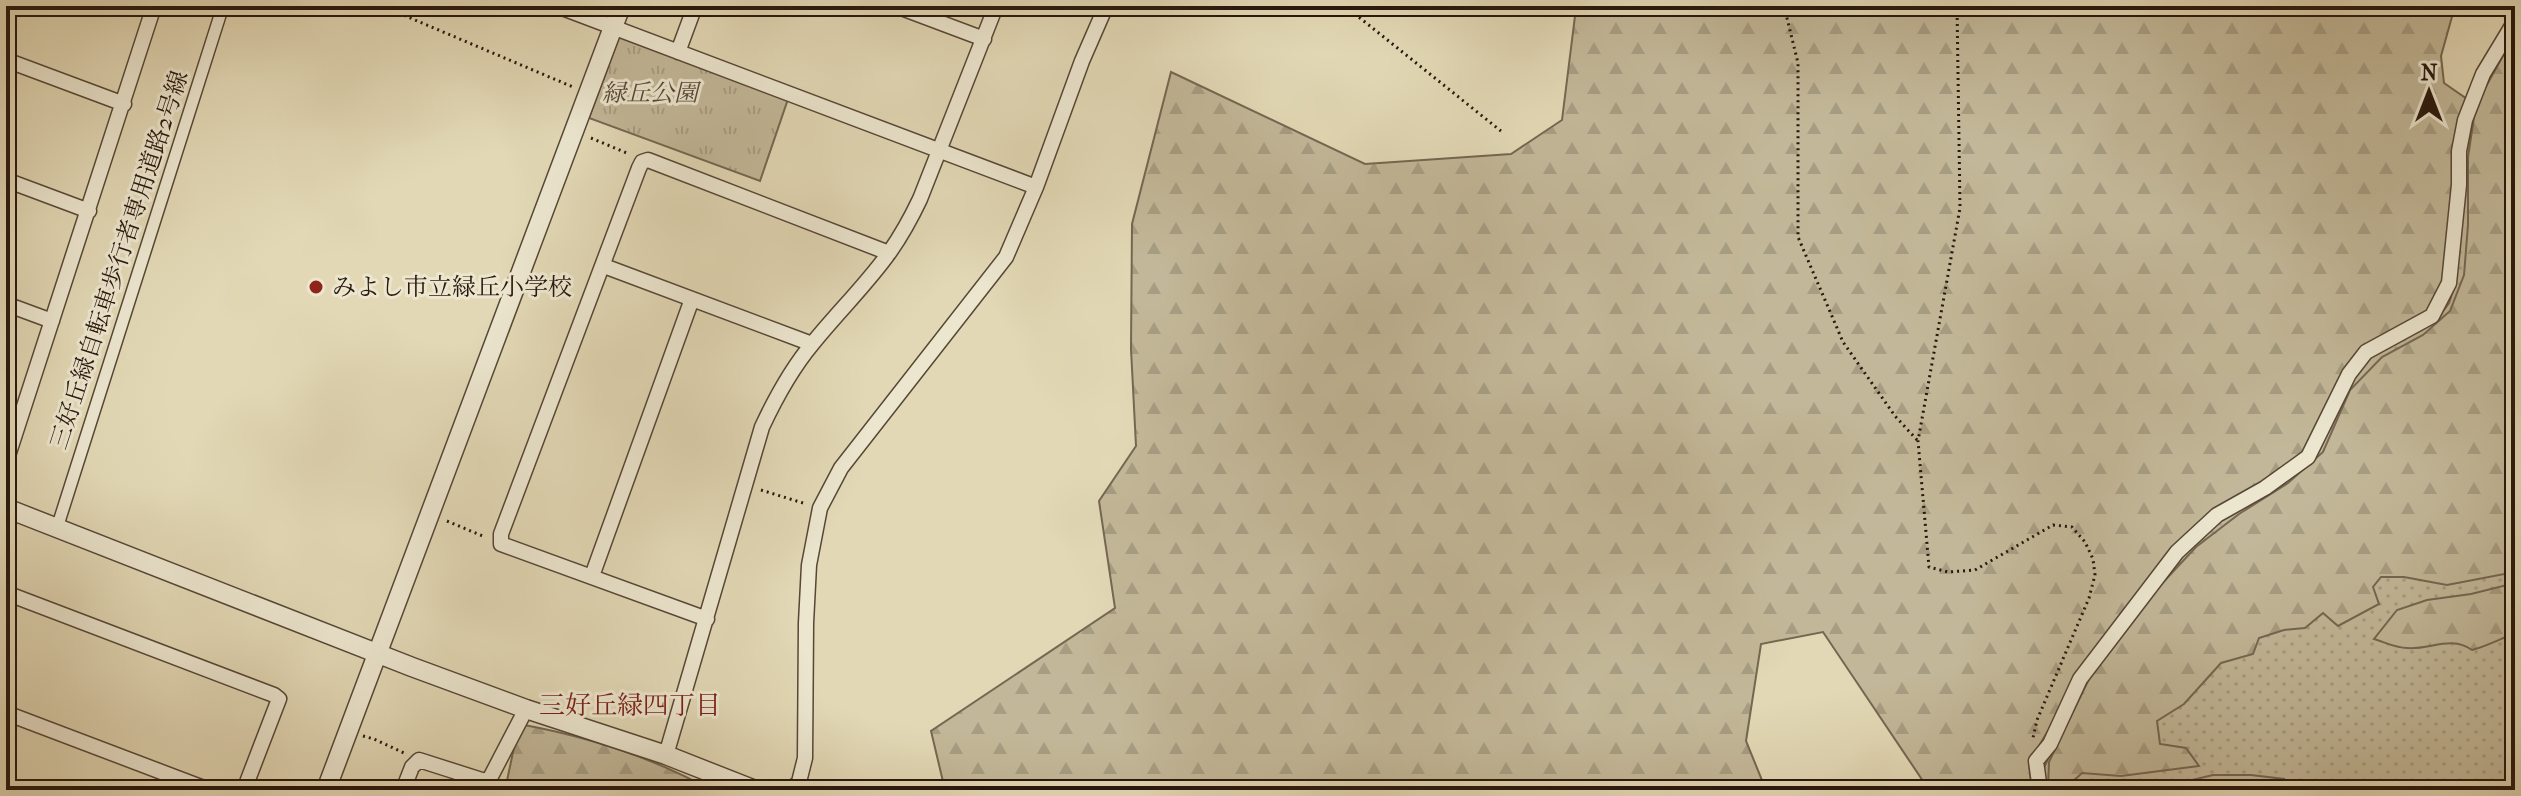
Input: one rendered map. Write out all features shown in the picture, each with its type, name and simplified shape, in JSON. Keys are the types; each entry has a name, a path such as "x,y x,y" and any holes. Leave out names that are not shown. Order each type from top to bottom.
{"street":[{"path":"6,462 12,426 52,321 154,6"},
{"name":"三好丘緑自転車歩行者専用道路2号線","path":"57,528 223,6"},
{"path":"557,6 1036,187"},
{"path":"326,790 621,6"},
{"path":"678,52 695,6"},
{"path":"896,6 984,39"},
{"path":"666,755 762,427 773,403 812,344 889,253 920,199 996,6"},
{"path":"790,790 799,782 805,758 809,565 820,508 841,468 1006,257 1106,6"},
{"path":"2040,790 2036,761 2050,744 2080,679 2177,552 2217,515 2265,488 2308,457 2349,374 2366,352 2432,316 2449,283 2459,185 2459,151 2465,120 2483,74 2515,21"},
{"path":"6,60 124,104"},
{"path":"707,619 501,544 501,534 642,162 648,160 889,253"},
{"path":"6,180 89,211"},
{"path":"604,266 812,344"},
{"path":"592,576 692,299"},
{"path":"6,304 52,321"},
{"path":"6,508 377,653 526,709 666,755 755,790"},
{"path":"6,593 279,699 244,790"},
{"path":"403,790 412,767 419,760 488,786 526,709"},
{"path":"6,713 209,790"}],"path":[{"path":"382,6 588,93"},
{"path":"1345,6 1501,131"},
{"path":"1784,6 1798,63 1798,237 1843,342 1895,416 1918,441"},
{"path":"1957,6 1960,208 1918,441 1929,567 1948,572 1975,570 2053,525 2072,527 2085,542 2093,559 2095,575 2089,598 2037,720 2032,747 2036,761"},
{"path":"573,131 642,162"},
{"path":"745,486 820,508"},
{"path":"429,514 501,544"},
{"path":"374,739 419,760"}],"green space":[{"path":"1560,6 2455,6 2441,56 2444,83 2467,99 2452,193 2444,281 2429,313 2377,342 2306,452 2261,486 2211,514 2056,717 2029,763 2032,790 1929,790 1823,632 1761,644 1746,741 1766,790 945,790 931,731 1115,608 1099,501 1136,446 1131,349 1132,224 1171,72 1365,164 1511,154 1562,120 1575,16"},
{"path":"2515,30 2515,790 2046,790 2043,770 2082,683 2183,552 2373,354 2435,322 2449,303 2456,282 2465,153 2472,119 2486,77"},
{"name":"緑丘公園","path":"620,34 788,99 760,181 589,118"},
{"path":"2515,34 2515,572 2447,585 2404,577 2381,577 2373,587 2379,604 2338,626 2323,613 2305,628 2284,630 2259,638 2253,654 2221,663 2184,704 2157,721 2160,744 2186,748 2199,766 2121,776 2082,773 2071,783 2075,790 2048,790 2049,762 2092,673 2141,606 2196,547 2239,514 2288,483 2323,452 2350,390 2382,357 2423,335 2450,311 2464,275 2468,157 2474,117 2484,90"},
{"path":"2515,583 2515,633 2488,644 2472,650 2448,643 2407,648 2374,639 2397,610 2427,600 2471,594"},
{"path":"519,724 618,749 665,767 711,790 505,790"},
{"path":"2213,775 2284,779 2283,790 2195,790 2192,780"}],"place":[{"name":"みよし市立緑丘小学校","path":"316,287"}],"district":[{"name":"三好丘緑四丁目","path":"630,705"}]}
